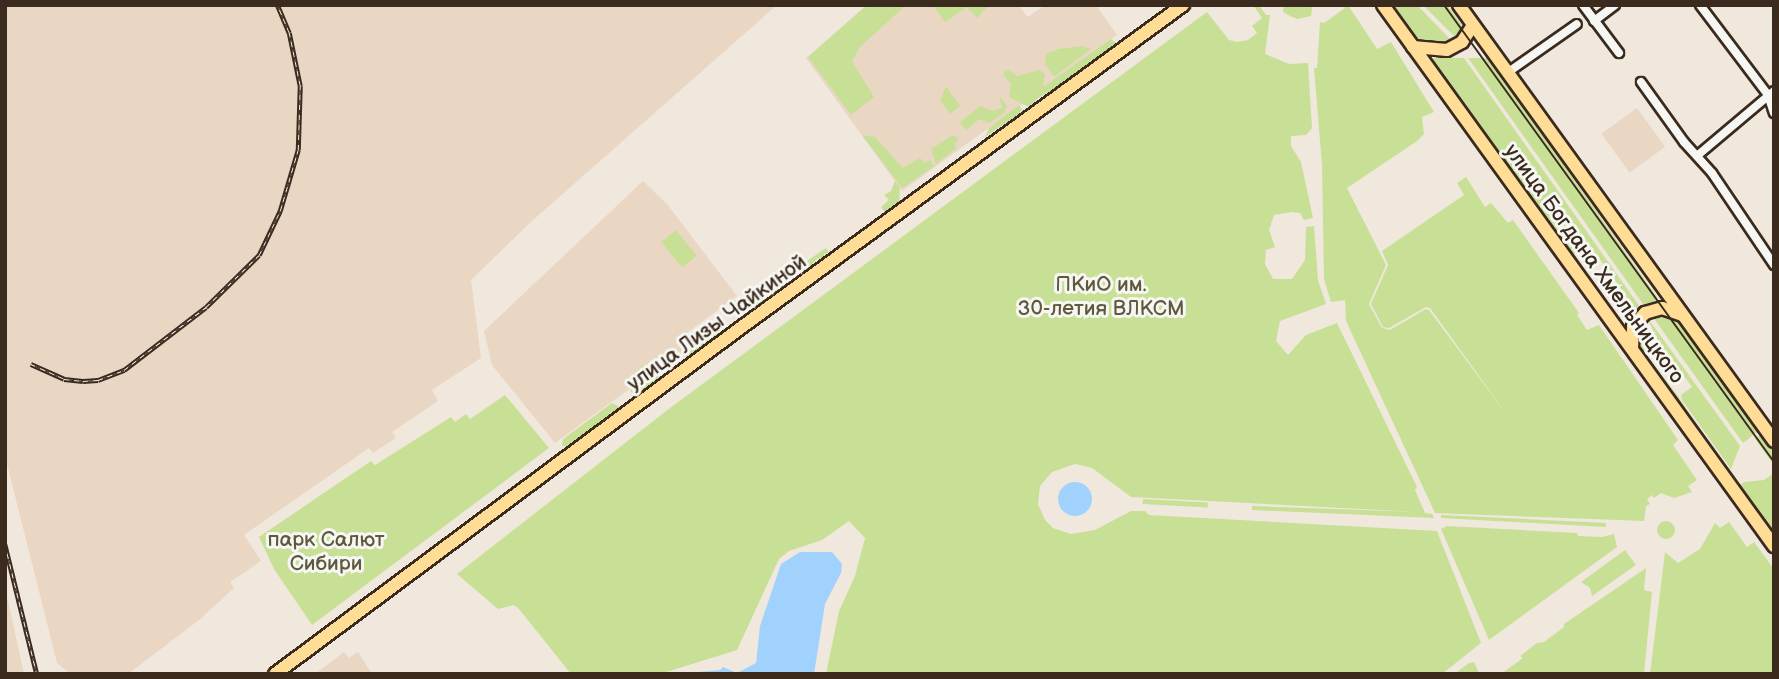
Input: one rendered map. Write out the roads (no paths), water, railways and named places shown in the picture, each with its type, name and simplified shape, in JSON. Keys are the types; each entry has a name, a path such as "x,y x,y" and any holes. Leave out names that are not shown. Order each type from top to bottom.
{"main road":[{"name":"улица Лизы Чайкиной","path":"275,674 738,330 1183,5"},
{"name":"улица Богдана Хмельницкого","path":"1383,5 1774,546"},
{"name":"улица Богдана Хмельницкого","path":"1459,5 1774,441"},
{"path":"1413,47 1447,50 1462,42 1473,25"},
{"path":"1633,351 1631,334 1645,313 1667,308 1685,317"}],"street":[{"path":"1583,5 1619,53"},
{"path":"1594,20 1615,5"},
{"path":"1700,5 1771,93 1774,113"},
{"path":"1507,73 1577,24"},
{"path":"1641,82 1684,142 1698,155 1772,260"},
{"path":"1698,155 1771,93"}],"water":[{"path":"1075,482 1087,487 1092,499 1087,511 1075,516 1063,511 1058,499 1063,487"},
{"path":"800,552 832,552 842,564 841,573 825,604 814,674 676,674 720,670 723,667 737,673 756,663 760,626 781,564"}],"tram line":[{"path":"1444,5 1774,462"}],"railway":[{"path":"31,364 64,379 83,381 98,380 124,370 206,307 259,255 280,211 298,150 300,86 289,33 277,5"},
{"path":"5,544 37,674"}],"park label":[{"name":"ПКиО им. 30-летия ВЛКСМ","path":"1101,297"},
{"name":"парк Салют Сибири","path":"326,552"}]}
